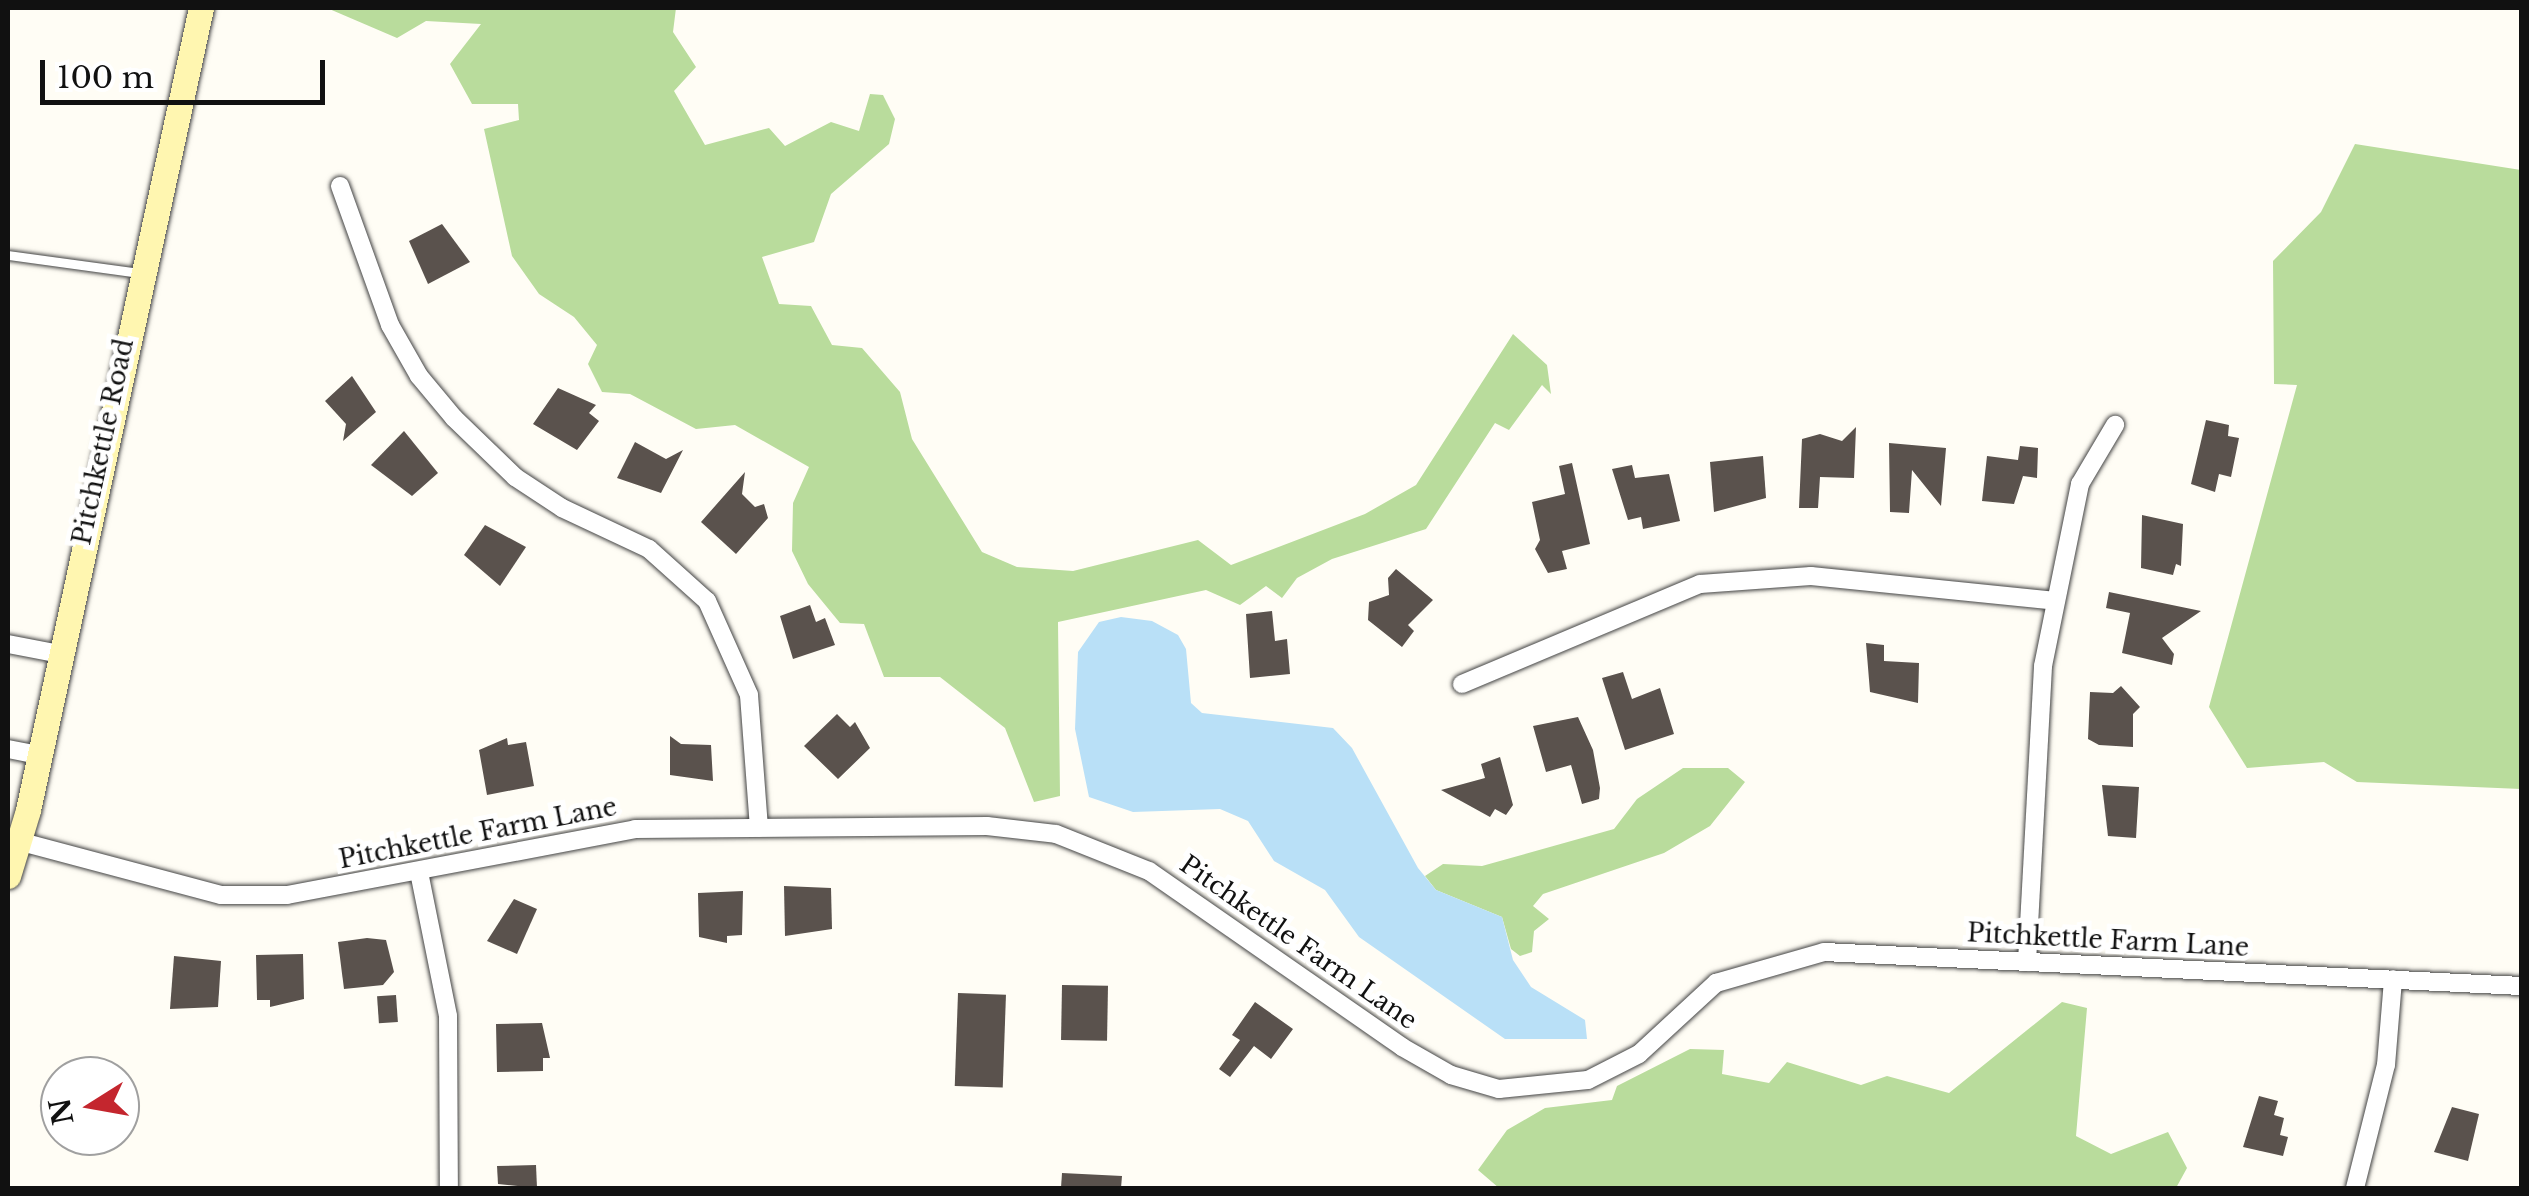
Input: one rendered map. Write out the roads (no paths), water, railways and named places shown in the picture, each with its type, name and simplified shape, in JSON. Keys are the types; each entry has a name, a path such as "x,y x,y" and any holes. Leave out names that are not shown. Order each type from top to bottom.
{"main road":[{"name":"Pitchkettle Road","path":"8,876 40,755 139,273 201,8"}],"street":[{"path":"340,186 390,325 418,376 454,418 515,477 649,549 707,601 750,695 759,828"},
{"path":"2027,962 2043,666 2080,484 2115,425"},
{"path":"1462,684 1700,584 1811,576 2056,601"},
{"path":"8,644 60,654"},
{"path":"8,749 40,755"},
{"name":"Pitchkettle Farm Lane","path":"18,842 221,895 288,895 634,830 987,826 1056,834 1149,870 1402,1047 1451,1075 1499,1089 1588,1080 1639,1054 1716,983 1788,958 1824,952 2522,986"},
{"path":"420,872 448,1016 449,1188"},
{"path":"2355,1188 2386,1065 2392,980"}],"lane":[{"path":"8,255 139,273"}],"water":[{"path":"1121,617 1152,621 1178,635 1186,649 1191,703 1202,713 1333,728 1352,748 1418,868 1436,890 1502,917 1513,960 1531,987 1585,1020 1587,1039 1505,1039 1359,937 1325,890 1274,861 1248,821 1220,809 1133,812 1089,797 1075,729 1078,652 1099,622"}]}
